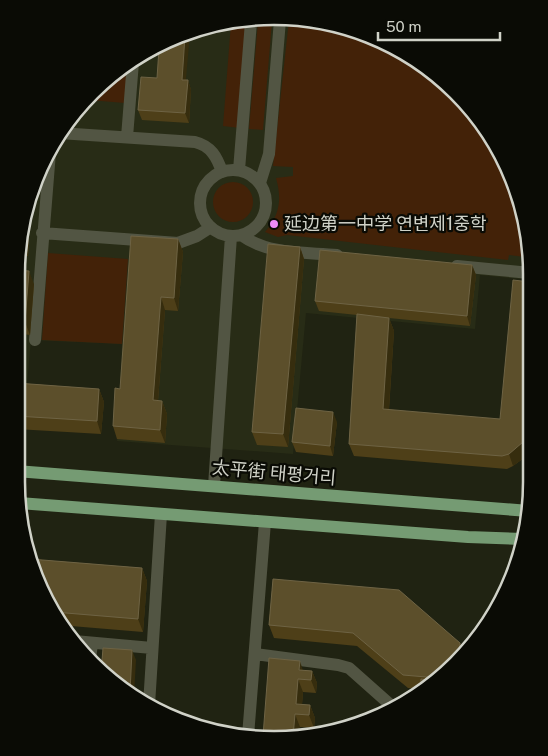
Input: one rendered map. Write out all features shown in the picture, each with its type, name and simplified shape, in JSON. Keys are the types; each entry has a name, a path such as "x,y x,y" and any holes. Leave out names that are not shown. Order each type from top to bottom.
{"main road":[{"name":"太平街 태평거리","path":"25,472 521,510"},
{"path":"26,504 468,537 516,539"}],"lane":[{"path":"260,183 269,154 280,25"},
{"path":"239,170 251,26"},
{"path":"127,137 132,69"},
{"path":"69,133 204,144 212,151 222,172"},
{"path":"35,340 48,170"},
{"path":"236,235 255,227 264,214 266,204 265,193 260,183 253,176 239,170 222,172 212,177 205,186 201,196 200,207 204,218 211,227 220,233 236,235 258,246 270,249 347,256"},
{"path":"42,233 178,244 197,236 211,227"},
{"path":"214,486 236,235"},
{"path":"443,265 523,272"},
{"path":"149,698 161,514"},
{"path":"248,729 265,522"},
{"path":"83,642 152,648"},
{"path":"91,650 92,643"},
{"path":"254,654 349,668 388,703"}],"shaded area":[{"path":"272,25 263,130 249,129 258,26"},
{"name":"延边第一中学 연변제1중학","path":"274,25 307,27 338,33 384,51 426,76 472,122 490,150 504,179 515,210 521,241 523,279 480,275 475,329 306,313 293,454 117,441 122,344 31,340 26,395 25,274 27,241 38,194 58,149 76,122 122,76 150,58 194,38 241,27"},
{"path":"288,26 307,27 354,38 398,58 426,76 472,122 490,150 510,194 518,225 522,257 509,255 508,260 287,235 278,237 265,232 277,213 279,193 276,178 293,176 293,167 273,166"},
{"path":"249,27 240,128 223,126 231,29"},
{"path":"128,72 125,103 96,101"},
{"path":"237,182 244,185 250,191 253,202 252,210 244,219 237,222 229,222 222,219 214,210 213,198 216,191 225,183"},
{"path":"48,253 128,259 122,344 42,340"}],"building":[{"path":"185,42 182,80 188,80 185,113 138,110 141,77 157,78 159,54"},
{"path":"131,236 178,239 174,298 161,297 153,400 162,401 160,430 113,426 115,388 120,389"},
{"path":"268,244 300,247 283,434 252,432"},
{"path":"320,250 472,265 467,316 315,301"},
{"path":"25,271 29,271 25,322"},
{"path":"513,280 523,281 523,442 509,454 502,456 349,444 357,314 389,318 383,409 500,419"},
{"path":"25,384 99,389 97,421 25,417"},
{"path":"296,408 333,412 330,446 292,442"},
{"path":"37,560 142,568 138,619 62,613"},
{"path":"273,579 399,590 460,643 460,648 429,677 403,675 353,633 269,625"},
{"path":"103,648 132,650 130,685 122,680 102,662"},
{"path":"269,658 300,661 299,670 312,671 311,680 298,679 296,704 310,705 309,715 295,714 294,730 263,730"}],"place":[{"name":"延边第一中学 연변제1중학","path":"274,224"}]}
